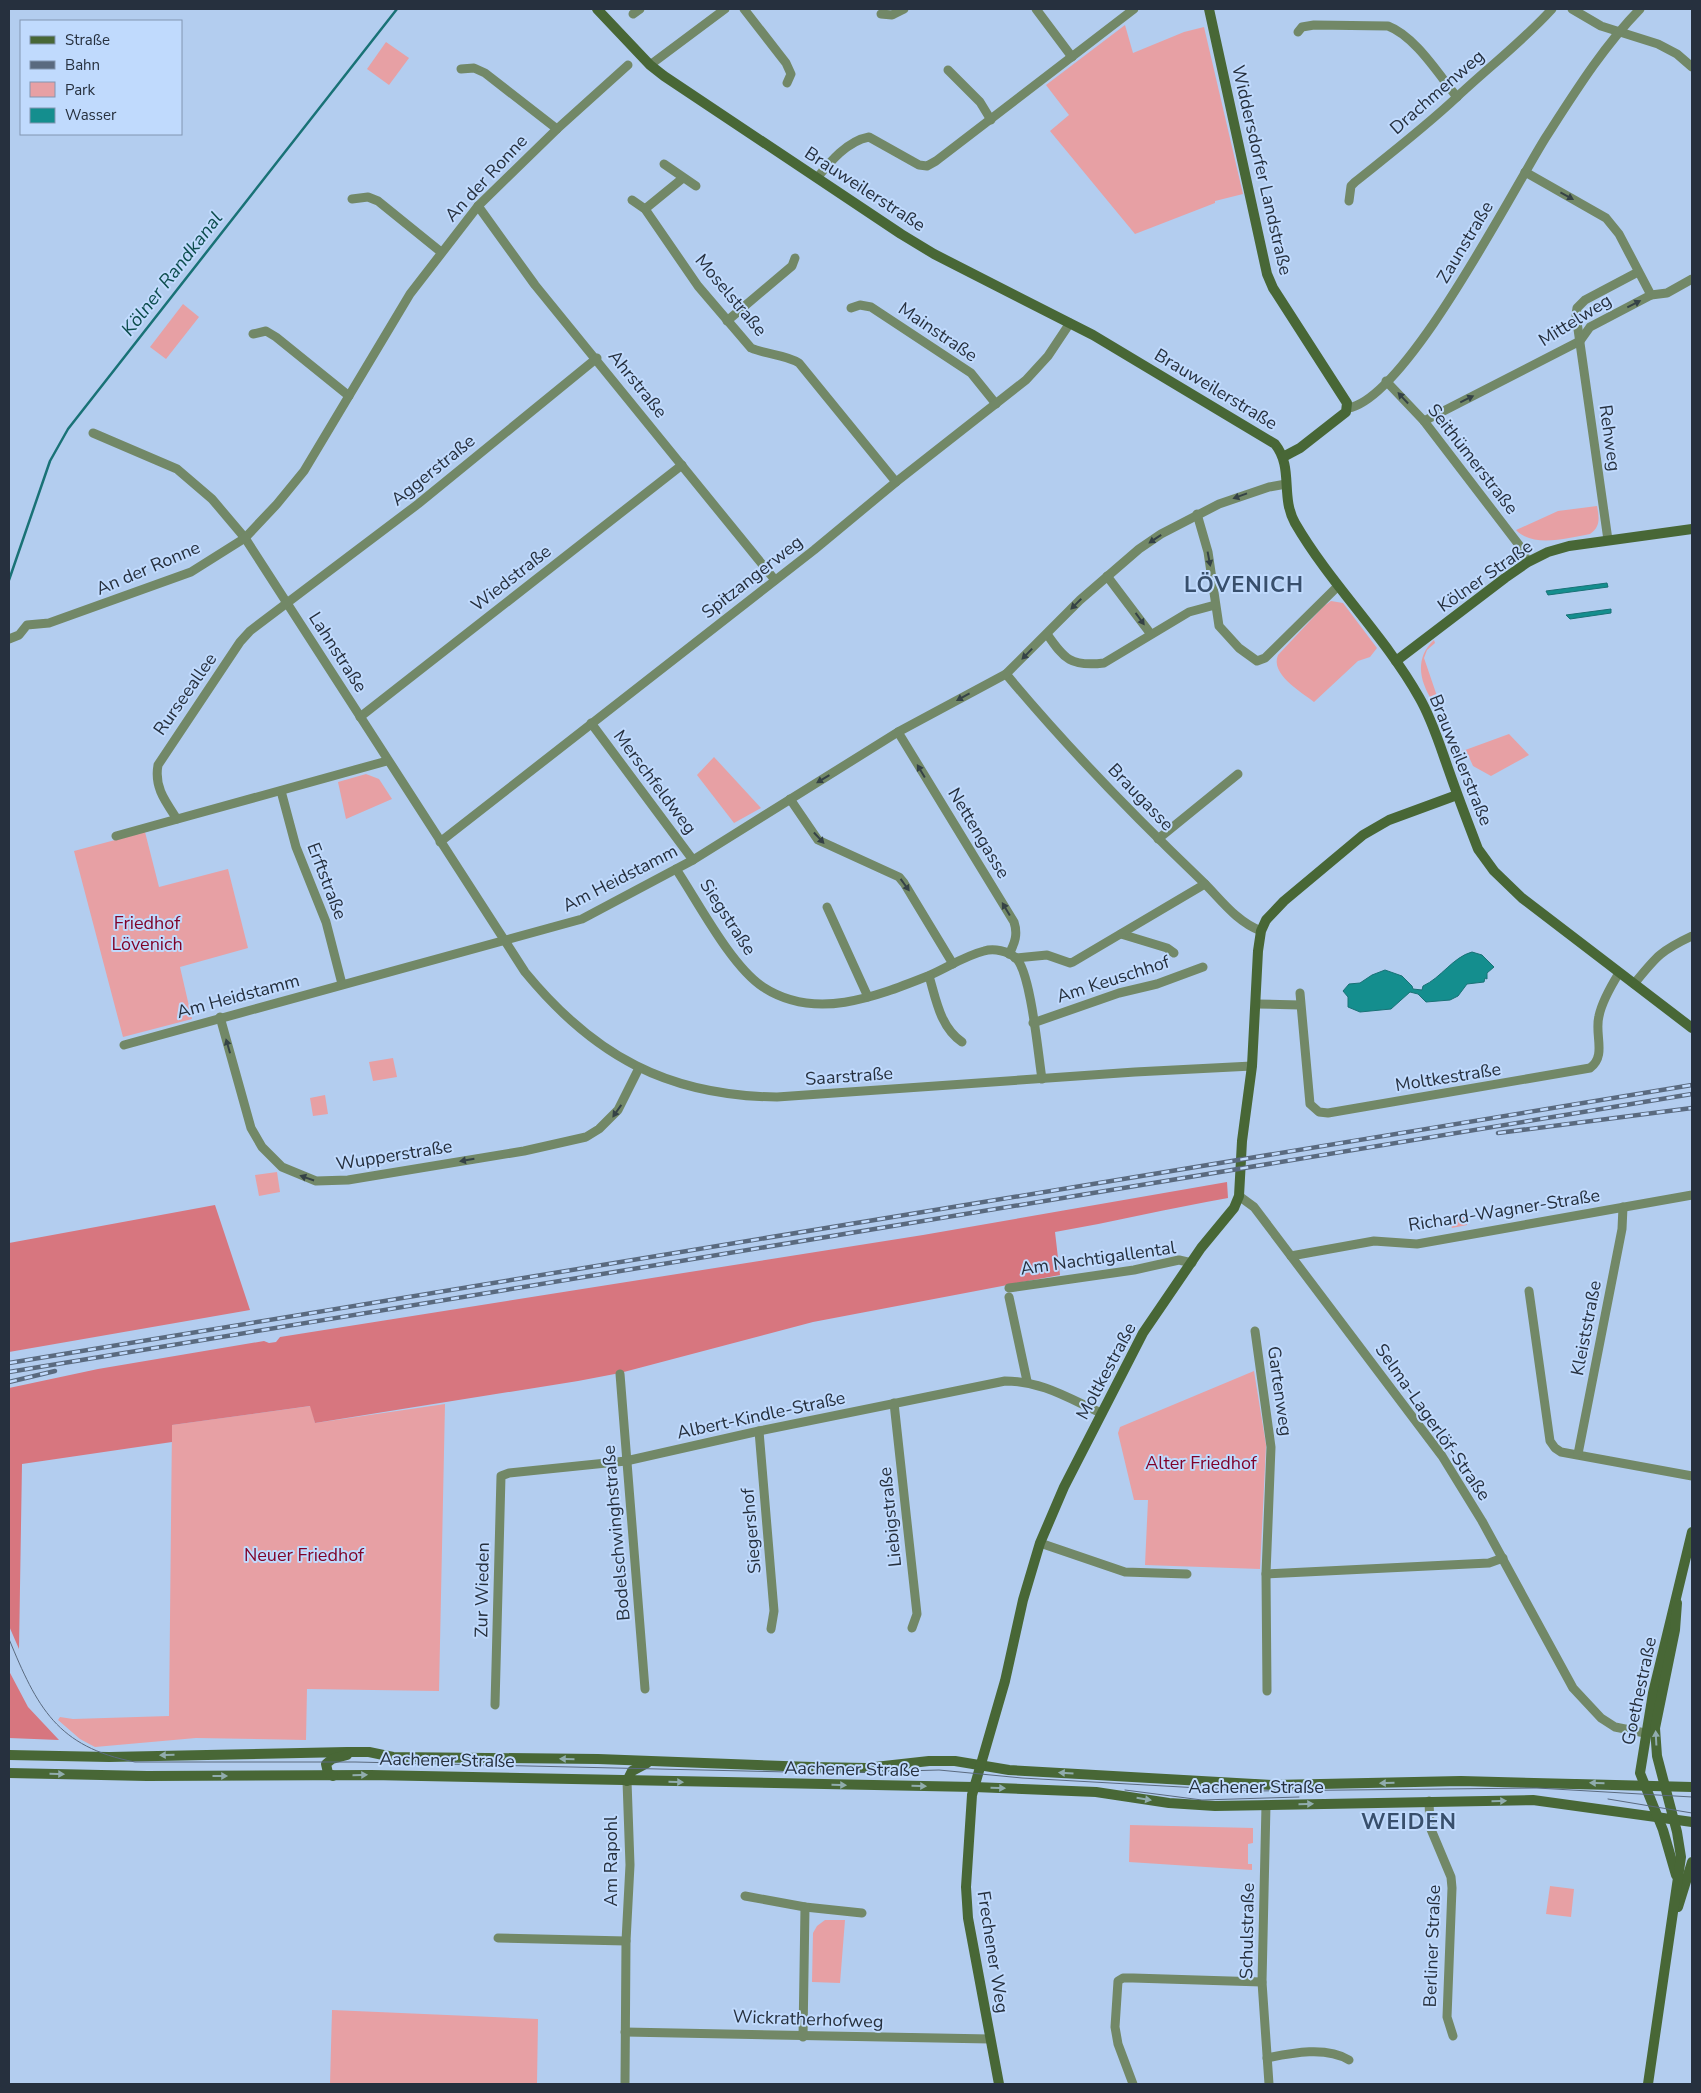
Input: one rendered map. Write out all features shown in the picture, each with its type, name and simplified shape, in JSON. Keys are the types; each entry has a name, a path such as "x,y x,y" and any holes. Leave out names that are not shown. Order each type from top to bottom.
{"street":[{"name":"Brauweilerstraße","path":"598,9 650,65 817,178 934,254 1070,323 1275,444 1284,458 1288,506 1295,523 1338,586 1396,661 1425,708 1478,849 1500,877 1522,898 1692,1028"},
{"path":"744,9 786,63 791,74 787,83"},
{"path":"881,14 892,15 904,9"},
{"path":"1036,9 1072,57"},
{"path":"817,178 833,158 860,138 869,137 878,140 911,161 926,166 991,120 1134,9"},
{"name":"Widdersdorfer Landstraße","path":"1209,9 1267,274 1273,288 1347,403 1348,408"},
{"name":"Drachmenweg","path":"1349,201 1351,186 1355,182 1443,112 1457,97 1509,52 1552,9"},
{"path":"1572,9 1601,26 1658,44 1677,54 1692,67"},
{"name":"Zaunstraße","path":"1284,458 1300,448 1346,412 1348,408 1364,402 1386,381 1424,337 1444,308 1579,86 1618,32 1640,9"},
{"path":"650,65 719,11"},
{"path":"1298,32 1302,27 1314,25 1388,26 1397,29 1404,34 1457,97"},
{"name":"An der Ronne","path":"9,639 19,634 27,625 49,623 191,572 245,538 277,504 304,471 410,294 478,206 557,129 628,65"},
{"path":"461,69 474,68 485,73 557,129"},
{"path":"948,70 971,92 991,120"},
{"path":"664,164 696,186"},
{"path":"1525,172 1606,218 1619,234 1651,295"},
{"path":"645,209 683,178"},
{"path":"352,198 368,197 378,201 441,252"},
{"name":"Moselstraße","path":"632,200 645,209 698,286 751,348 761,352 789,357 800,363 896,482"},
{"name":"Ahrstraße","path":"478,206 536,285 775,580"},
{"path":"727,321 792,266 794,258"},
{"name":"Rehweg","path":"1608,540 1576,315 1579,304 1638,272"},
{"name":"Mittelweg","path":"1424,421 1580,341 1590,327 1651,295 1667,293 1692,279"},
{"name":"Mainstraße","path":"851,308 860,305 872,307 971,373 996,404"},
{"name":"Spitzangerweg","path":"440,842 996,404 1037,369 1070,323"},
{"path":"253,334 266,331 276,337 349,396"},
{"name":"Aggerstraße","path":"287,604 418,504 597,358"},
{"name":"Seithümerstraße","path":"1386,381 1424,421 1519,545 1528,562"},
{"name":"Lahnstraße","path":"93,433 176,469 212,498 245,538 505,942"},
{"name":"Wiedstraße","path":"360,717 682,465"},
{"name":"Am Heidstamm","path":"124,1045 342,984 505,942 582,919 693,860 898,732 1006,674 1080,600 1146,544 1197,514 1262,489 1286,484"},
{"path":"1197,514 1208,552 1216,619 1223,632 1257,661 1261,661 1338,586"},
{"name":"Kölner Straße","path":"1396,661 1528,562 1559,548 1692,529"},
{"path":"1107,576 1150,633"},
{"name":"Rurseeallee","path":"177,819 158,788 156,775 158,765 240,642 250,631 287,604"},
{"path":"1047,634 1063,656 1090,664 1104,663 1150,633 1189,612 1215,605"},
{"name":"Braugasse","path":"1006,674 1038,711 1158,839 1237,918 1261,931"},
{"name":"Merschfeldweg","path":"591,723 693,860"},
{"name":"Nettengasse","path":"898,732 1014,922 1017,931 1012,956"},
{"path":"116,836 387,761"},
{"path":"1158,839 1238,774"},
{"name":"Erftstraße","path":"281,790 296,847 326,922 342,984"},
{"name":"Moltkestraße","path":"980,1764 1040,1543 1064,1487 1143,1333 1201,1248 1234,1208 1239,1196 1242,1141 1252,1066 1258,951 1261,931 1272,912 1363,835 1389,820 1458,795"},
{"path":"790,798 818,840 898,877 909,891 953,964"},
{"name":"Siegstraße","path":"676,869 733,958 746,973 762,986 794,1002 811,1005 839,1003 868,997 929,976 983,951 1002,951 1012,956 1047,954 1070,963 1122,934"},
{"path":"1122,934 1205,884"},
{"path":"827,907 868,997"},
{"path":"1122,934 1167,948 1174,953"},
{"path":"1634,984 1657,955 1667,947 1692,936"},
{"name":"Saarstraße","path":"505,942 525,972 549,1001 591,1039 639,1068 668,1080 706,1091 742,1096 813,1095 1252,1066"},
{"path":"1012,956 1024,973 1042,1079"},
{"name":"Am Keuschhof","path":"1033,1023 1118,993 1157,984 1203,966"},
{"name":"Moltkestraße","path":"1300,993 1310,1104 1319,1112 1328,1112 1590,1068 1598,1063 1600,1056 1597,1024 1599,1014 1619,973"},
{"path":"929,976 946,1026 962,1042"},
{"path":"1256,1004 1300,1005"},
{"name":"Wupperstraße","path":"220,1017 251,1128 256,1138 282,1167 316,1181 348,1180 524,1151 586,1137 604,1125 618,1110 639,1068"},
{"name":"Richard-Wagner-Straße","path":"1291,1256 1374,1241 1417,1244 1692,1194"},
{"name":"Selma-Lagerlöf-Straße","path":"1239,1196 1254,1207 1426,1435 1460,1485 1503,1558 1573,1688 1600,1718 1615,1727 1645,1733"},
{"name":"Kleiststraße","path":"1578,1454 1622,1229 1623,1207"},
{"name":"Am Nachtigallental","path":"1026,1381 1009,1293 1179,1260 1192,1263"},
{"name":"Kleiststraße","path":"1529,1291 1550,1441 1555,1448 1561,1452 1692,1476"},
{"name":"Gartenweg","path":"1255,1331 1271,1447 1266,1574 1267,1691"},
{"name":"Bodelschwinghstraße","path":"620,1374 645,1689"},
{"name":"Albert-Kindle-Straße","path":"501,1476 509,1473 626,1461 759,1431 1005,1381 1026,1381 1042,1386 1101,1413"},
{"name":"Liebigstraße","path":"894,1403 917,1614 912,1628"},
{"name":"Siegershof","path":"759,1431 774,1611 771,1629"},
{"name":"Zur Wieden","path":"496,1706 501,1476"},
{"name":"Goethestraße","path":"1677,1879 1658,1817 1640,1773 1645,1733 1668,1629 1677,1603 1692,1532"},
{"path":"1040,1543 1125,1572 1188,1574"},
{"path":"1266,1574 1490,1563 1503,1558"},
{"name":"Goethestraße","path":"1670,1929 1680,1850 1674,1819 1657,1756 1655,1728 1675,1630 1677,1603"},
{"path":"334,1776 326,1770 327,1762 358,1752"},
{"name":"Aachener Straße","path":"9,1755 109,1757 358,1752 393,1757 616,1760 812,1768 866,1768 929,1761 955,1761 1009,1770 1278,1785 1478,1781 1692,1787"},
{"path":"616,1760 624,1771 627,1781"},
{"path":"627,1781 632,1771 651,1761"},
{"name":"Frechener Weg","path":"980,1764 974,1787 966,1887 968,1918 998,2084"},
{"name":"Aachener Straße","path":"9,1773 147,1776 475,1776 627,1781 974,1787 1096,1792 1191,1805 1539,1801 1692,1822"},
{"name":"Am Rapohl","path":"625,2084 626,1941 630,1865 627,1781"},
{"name":"Berliner Straße","path":"1429,1801 1430,1827 1451,1877 1447,2017 1453,2036"},
{"name":"Schulstraße","path":"1266,1804 1262,1982 1269,2084"},
{"path":"1648,2084 1670,1929 1692,1862"},
{"path":"745,1896 805,1907 862,1913"},
{"path":"803,2036 805,1907"},
{"path":"498,1938 626,1941"},
{"path":"1133,2084 1131,2074 1120,2053 1116,2035 1118,1981 1123,1978 1133,1978 1262,1982"},
{"name":"Wickratherhofweg","path":"625,2032 990,2039"},
{"path":"1267,2058 1286,2054 1338,2053 1349,2060"}],"green space":[{"path":"1125,25 1133,53 1184,32 1204,27 1243,194 1215,201 1215,203 1135,234 1050,131 1069,115 1046,85"},
{"path":"386,42 409,58 389,85 367,69"},
{"path":"183,304 199,317 166,359 150,347"},
{"path":"1597,506 1598,525 1590,534 1541,540 1523,536 1516,530 1558,511"},
{"path":"1331,601 1343,603 1377,648 1370,657 1358,661 1314,702 1282,675 1278,669 1278,655"},
{"path":"1434,640 1435,643 1427,650 1424,658 1438,699 1432,700 1424,685 1421,669 1424,654"},
{"path":"1509,734 1529,755 1491,776 1473,766 1469,757 1463,759 1457,753"},
{"path":"714,757 761,808 734,823 697,775"},
{"path":"366,774 379,779 392,799 346,819 338,782"},
{"name":"Friedhof Lövenich","path":"145,832 159,887 228,869 248,948 180,967 192,1019 123,1037 74,851"},
{"path":"393,1058 397,1077 373,1081 369,1062"},
{"path":"325,1095 328,1114 313,1116 310,1098"},
{"path":"277,1172 280,1192 259,1196 255,1175"},
{"path":"1465,1216 1467,1225 1452,1228 1447,1219"},
{"name":"Alter Friedhof","path":"1254,1371 1266,1445 1260,1569 1145,1565 1148,1500 1134,1500 1118,1433 1120,1427"},
{"name":"Neuer Friedhof","path":"445,1404 439,1691 307,1689 306,1740 196,1738 95,1747 80,1739 58,1720 60,1717 73,1719 169,1716 172,1425 311,1406 315,1423"},
{"path":"1130,1825 1253,1828 1253,1843 1248,1844 1248,1864 1252,1864 1252,1870 1129,1862"},
{"path":"1550,1886 1574,1889 1571,1917 1546,1914"},
{"path":"825,1920 845,1920 840,1983 812,1982 813,1933 817,1926"},
{"path":"332,2010 538,2019 537,2084 330,2084"}],"shaded area":[{"path":"1227,1182 1228,1198 1055,1232 1060,1275 813,1322 620,1373 578,1381 315,1423 310,1406 172,1425 172,1442 22,1464 19,1649 9,1626 9,1388 98,1369 264,1341 269,1343 276,1342 280,1337 923,1235"},
{"path":"215,1205 250,1310 9,1352 9,1243"},
{"path":"9,1671 28,1707 59,1740 9,1738"}],"water":[{"path":"1607,583 1608,587 1548,595 1546,591"},
{"path":"1611,609 1611,613 1570,619 1566,615"},
{"path":"1472,952 1482,955 1494,967 1487,973 1487,979 1485,978 1484,982 1467,984 1458,996 1450,1000 1426,1002 1418,994 1410,992 1391,1009 1360,1012 1348,1007 1348,997 1343,991 1349,984 1360,983 1372,975 1385,970 1402,976 1413,989 1422,990 1423,986 1436,978 1459,958"}],"waterway":[{"name":"Kölner Randkanal","path":"9,580 50,461 68,429 397,9"}],"tram line":[{"path":"9,1639 30,1685 53,1720 68,1734 86,1746 108,1755 135,1762 355,1762 832,1773 939,1770 1022,1778 1253,1791 1537,1788 1692,1797"},
{"path":"1125,1790 1202,1800 1299,1797"},
{"path":"1608,1799 1692,1813"}],"railway":[{"path":"9,1363 1692,1085"},
{"path":"9,1372 1692,1094"},
{"path":"1498,1133 1692,1108"},
{"path":"9,1382 55,1371"}],"district":[{"name":"LÖVENICH","path":"1244,585"},
{"name":"WEIDEN","path":"1409,1822"}]}
